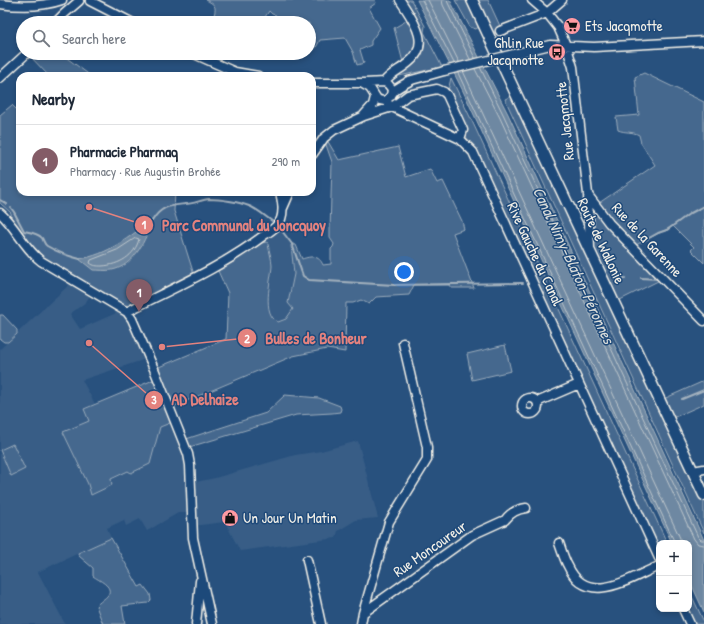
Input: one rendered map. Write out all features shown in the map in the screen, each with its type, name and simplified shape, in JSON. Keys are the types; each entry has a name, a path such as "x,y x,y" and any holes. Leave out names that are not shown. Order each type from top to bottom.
{"main road":[{"name":"Route de Wallonie","path":"472,0 704,495"}],"street":[{"path":"0,4 37,6 62,0"},
{"path":"62,16 79,0 86,3 91,0 120,16"},
{"path":"364,116 370,110 374,95 374,87 384,83 392,73 414,58 420,46 418,30 400,0"},
{"name":"Rue Jacqmotte","path":"532,0 547,13 558,27 573,67 588,194 590,252"},
{"path":"500,31 547,13 562,0"},
{"path":"316,83 384,83 412,80 550,45 594,47 704,41"},
{"path":"693,42 704,46"},
{"path":"0,78 19,60"},
{"path":"207,60 232,72"},
{"path":"362,83 370,88 380,101 388,99 400,86 412,80"},
{"path":"384,83 392,89 388,99"},
{"path":"316,150 329,134 364,116 392,107 403,98 413,93 437,89 447,95 463,130 460,139"},
{"name":"Rive Gauche du Canal","path":"388,99 392,107 460,139 473,152 656,551"},
{"name":"Rue de la Garenne","path":"588,194 609,223 704,321"},
{"path":"281,196 283,209"},
{"path":"127,312 236,256 277,225 281,220 283,209 288,196"},
{"path":"0,214 12,226 32,254 41,261 127,312 132,319 146,349 188,454 190,465 193,538 212,624"},
{"path":"361,624 389,522 427,460 427,447 403,343"},
{"path":"537,402 579,384"},
{"path":"693,471 704,469"},
{"name":"Rue Moncoureur","path":"363,613 472,535 505,520 514,512 526,508"},
{"path":"560,543 571,572 579,581 590,588 605,588 656,567"},
{"path":"307,560 321,624"},
{"path":"196,624 200,572"},
{"path":"684,612 690,624"}],"shaded area":[{"path":"206,0 375,0 376,3 369,8 380,28 371,41 371,45 360,50 364,63 357,65 353,52 345,38 320,40 316,48 316,16 275,16 276,15 269,11 266,16 216,16 214,15 215,9 211,3"},
{"path":"400,0 411,0 425,26 424,32 442,67 394,77 404,66 394,28 411,18"},
{"path":"455,0 472,0 480,26 476,29 470,27"},
{"path":"477,0 488,0 500,29 493,33 489,28"},
{"path":"34,60 69,60 86,72 45,72"},
{"path":"644,73 704,102 704,263 691,250 694,247 673,226 632,247 662,279 614,303 659,401 704,381 704,404 668,420 704,495 704,533 505,99 516,94 589,251 589,195 596,205 655,165 641,143 639,135 618,130 616,117 639,115 635,77"},
{"path":"451,78 666,540 656,540 656,552 465,142 463,133 447,95"},
{"path":"12,105 16,109 16,196 175,196 174,211 195,278 127,312 41,261 12,225 11,213 0,203 0,115"},
{"path":"327,140 339,160 398,147 406,177 430,169 437,183 443,181 462,221 464,229 453,233 474,288 451,288 449,285 414,285 409,295 376,297 369,304 361,300 353,303 346,303 345,352 327,349 293,356 170,408 175,421 160,427 150,464 131,473 128,471 111,479 112,485 91,495 88,484 63,432 89,421 84,409 158,378 154,369 226,339 228,293 218,271 261,243 267,242 272,266 268,305 273,318 278,322 286,319 293,309 288,303 294,274 291,245 296,245 302,259 314,257 319,259 323,265 331,264 331,249 334,244 330,238 332,162 325,142"},
{"path":"276,225 292,244 292,265 294,274 288,303 293,309 286,319 278,322 274,320 270,312 267,296 272,264 268,244 261,238"},
{"path":"71,283 91,294 86,302 70,314 80,329 123,310 149,358 82,380 95,404 84,409 89,421 88,484 91,495 111,480 128,471 150,464 160,427 175,421 186,448 191,483 215,478 295,455 321,451 358,441 378,518 356,520 338,531 336,538 240,551 225,522 193,526 189,513 178,513 147,531 140,519 126,526 124,520 107,528 111,538 38,572 65,624 0,624 0,349"},
{"path":"0,315 3,315 17,330 17,334 8,342 4,342 0,339"},
{"path":"505,345 511,371 472,380 467,354"},
{"path":"285,395 319,398 340,406 341,409 340,412 296,415 186,448 183,440 266,413"},
{"path":"13,444 25,469 11,476 0,450"},
{"path":"111,538 139,587 143,585 150,594 151,600 148,603 122,606 125,624 103,624 96,606 108,595 109,589 105,584 93,576 93,568 79,556 78,553"},
{"path":"692,596 704,624 690,624 684,612 692,612"}],"water":[{"name":"Canal Nimy-Blaton-Péronnes","path":"417,0 450,0 508,114 704,540 704,612 692,586 692,540 671,540 463,91"},
{"path":"152,220 143,244 133,258 120,268 112,270 93,270 79,259 99,254 109,249 126,239"}],"waterway":[{"path":"152,221 159,212 166,208 174,205 209,199 229,201 249,206 272,221"},
{"path":"0,200 7,204"},
{"path":"642,242 667,230 689,214 704,206"},
{"path":"11,208 24,231 38,235 42,238 46,245 55,250 80,259"},
{"path":"282,231 292,244 303,276 309,280 394,285 523,283"},
{"path":"614,279 625,278"},
{"path":"641,278 658,279"},
{"path":"682,399 704,390"}],"place":[{"name":"Ets Jacqmotte","path":"572,26"},
{"name":"Ghlin Rue Jacqmotte","path":"557,52"},
{"name":"Parc Communal du Joncquoy","path":"89,207"},
{"name":"Pharmacie Pharmaq","path":"139,312"},
{"name":"AD Delhaize","path":"89,343"},
{"name":"Bulles de Bonheur","path":"162,347"},
{"name":"Un Jour Un Matin","path":"230,518"}]}
